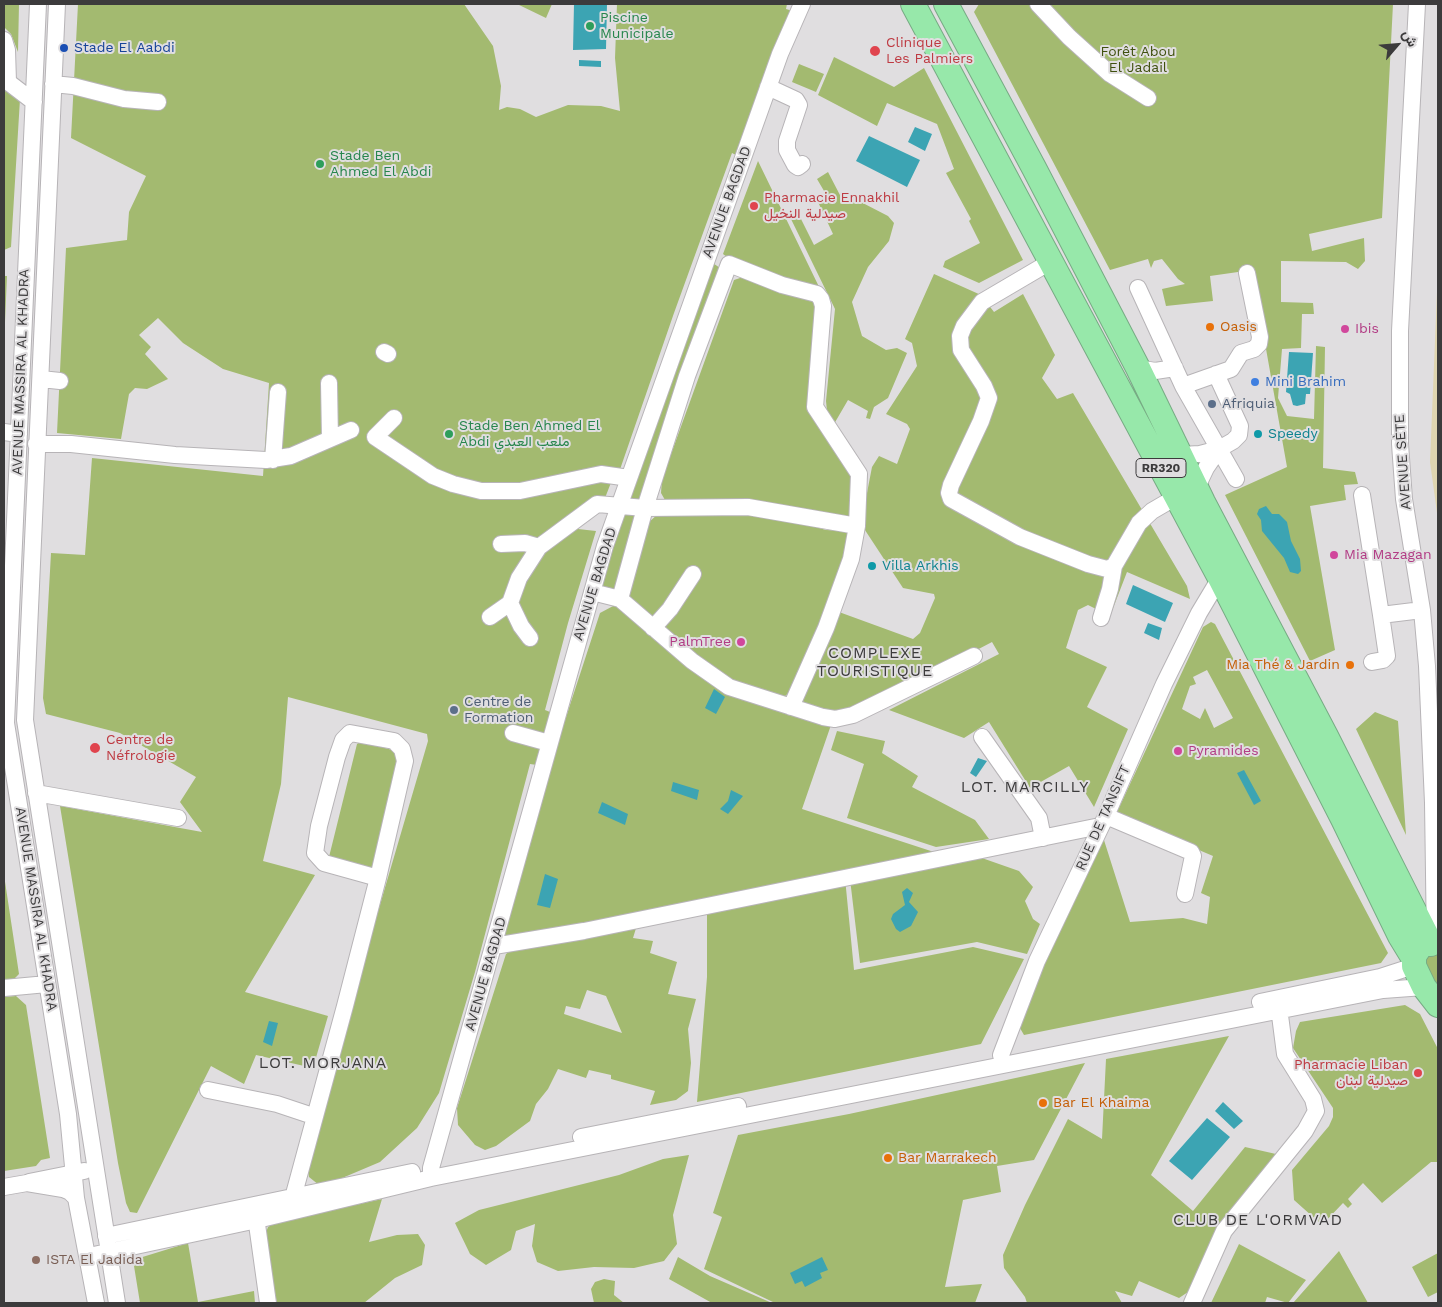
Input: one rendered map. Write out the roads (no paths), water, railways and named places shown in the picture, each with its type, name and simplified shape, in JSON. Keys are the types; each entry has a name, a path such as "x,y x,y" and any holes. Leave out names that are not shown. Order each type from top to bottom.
{"highway":[{"name":"RR320","path":"913,4 1050,262 1326,736 1426,952 1432,994"},
{"name":"RR320","path":"949,6 1138,368 1180,455 1186,493 1220,578 1400,936 1426,952"}],"street":[{"name":"AVENUE MASSIRA AL KHADRA","path":"38,4 34,102 11,433 5,723 68,1114 76,1198 89,1256 96,1303"},
{"name":"AVENUE MASSIRA AL KHADRA","path":"56,4 25,720 117,1303"},
{"name":"AVENUE BAGDAD","path":"431,1173 592,592 629,478 709,253 768,88 802,4"},
{"path":"1038,4 1069,37 1110,74 1148,98"},
{"name":"AVENUE SÈTE","path":"1417,4 1400,331 1399,396 1401,473 1422,610 1432,767 1435,920 1426,952"},
{"path":"4,40 7,50 8,82 34,102"},
{"path":"53,84 73,86 124,99 158,102"},
{"path":"768,88 796,100 799,106 787,141 788,150 795,165 798,167 802,164"},
{"path":"709,253 729,264 782,285 817,294 821,299 823,306 814,407 859,474 856,526 851,559 814,659 791,708"},
{"path":"1050,262 982,302 964,326 960,336 961,350 984,386 989,398 981,421 950,485 949,496 966,509 1020,537 1088,564 1107,569 1114,566"},
{"path":"620,598 644,508 687,376 729,264"},
{"path":"1183,386 1231,368 1240,354 1254,349 1260,341 1247,273"},
{"path":"1138,288 1183,386 1236,478"},
{"path":"1138,368 1155,370 1175,368"},
{"path":"1180,455 1200,454 1219,449 1236,438 1240,430 1216,374"},
{"path":"41,379 60,381"},
{"path":"329,383 330,438"},
{"path":"273,460 278,392"},
{"path":"394,418 375,437 433,476 453,484 481,491 520,491 601,474 629,478"},
{"path":"36,444 71,444 238,460 273,460 291,456 350,430"},
{"path":"1101,618 1114,566 1139,523 1152,511 1186,493 1219,449"},
{"path":"1362,495 1388,656 1383,660 1372,662"},
{"path":"490,617 510,603 519,578 538,547 597,504 644,508 748,507 856,526"},
{"path":"501,544 525,543 538,547"},
{"path":"653,628 670,609 693,574"},
{"name":"RUE DE TANSIFT","path":"1002,1059 1037,961 1103,821 1164,684 1199,613 1220,578"},
{"path":"592,592 620,598 653,628 728,688 791,708 835,718 853,715 974,656"},
{"path":"510,603 521,626 530,638"},
{"path":"1382,614 1422,610"},
{"path":"291,1205 378,878 404,761 404,753 399,744 350,733 345,735 339,750 315,854 324,863 378,878"},
{"path":"513,733 549,743"},
{"path":"982,737 1039,818 1043,838"},
{"path":"36,793 178,818"},
{"path":"494,946 584,931 1043,838 1103,821 1191,852 1193,856 1186,894"},
{"path":"89,1256 108,1253 256,1213 431,1173 1278,1004 1380,977 1426,952"},
{"path":"4,988 47,984"},
{"path":"1278,1004 1383,990 1432,994"},
{"path":"1192,1303 1224,1230 1306,1130 1316,1111 1312,1099 1285,1054 1278,1004"},
{"path":"208,1090 268,1102 314,1116"},
{"path":"4,1187 96,1169"},
{"path":"27,1183 62,1189 70,1192 76,1198"},
{"path":"106,1236 256,1213"},
{"path":"256,1213 268,1303"}],"water":[{"name":"Piscine Municipale","path":"574,4 607,4 606,49 573,50"},
{"path":"579,60 601,61 601,67 579,66"},
{"path":"915,127 932,134 925,151 908,142"},
{"path":"869,136 920,160 907,187 856,161"},
{"path":"1289,352 1313,353 1310,394 1306,394 1305,404 1297,406 1293,405 1290,394 1286,392"},
{"path":"1266,506 1272,514 1279,514 1287,522 1291,541 1300,559 1301,571 1298,574 1290,572 1284,558 1262,531 1261,520 1257,514 1259,509"},
{"path":"1133,585 1173,603 1165,622 1126,604"},
{"path":"1148,623 1162,628 1159,640 1144,633"},
{"path":"714,689 725,697 716,714 705,708"},
{"path":"978,758 987,761 976,777 970,773"},
{"path":"1244,770 1261,801 1254,805 1237,773"},
{"path":"673,782 699,790 697,800 671,791"},
{"path":"731,790 743,796 728,814 720,809 728,801"},
{"path":"602,802 628,814 625,825 598,813"},
{"path":"545,874 558,879 550,908 537,905"},
{"path":"907,888 913,893 909,902 918,912 911,926 900,932 896,929 891,919 893,914 905,905 902,892"},
{"path":"269,1021 278,1023 272,1046 263,1042"},
{"path":"1223,1102 1243,1121 1234,1129 1215,1111"},
{"path":"1207,1118 1230,1137 1192,1180 1169,1161"},
{"path":"822,1257 828,1270 820,1273 822,1278 805,1287 802,1281 795,1284 790,1273"}],"place":[{"name":"Piscine Municipale","path":"590,26"},
{"name":"Stade El Aabdi","path":"64,48"},
{"name":"Clinique Les Palmiers","path":"875,51"},
{"name":"Stade Ben Ahmed El Abdi","path":"320,164"},
{"name":"Pharmacie Ennakhil صيدلية النخيل","path":"754,206"},
{"name":"Oasis","path":"1210,327"},
{"name":"Ibis","path":"1345,329"},
{"name":"Mini Brahim","path":"1255,382"},
{"name":"Afriquia","path":"1212,404"},
{"name":"Stade Ben Ahmed El Abdi ملعب العبدي","path":"449,434"},
{"name":"Speedy","path":"1258,434"},
{"name":"Mia Mazagan","path":"1334,555"},
{"name":"Villa Arkhis","path":"872,566"},
{"name":"PalmTree","path":"741,642"},
{"name":"Mia Thé & Jardin","path":"1350,665"},
{"name":"Centre de Formation","path":"454,710"},
{"name":"Centre de Néfrologie","path":"95,748"},
{"name":"Pyramides","path":"1178,751"},
{"name":"Pharmacie Liban صيدلية لبنان","path":"1418,1073"},
{"name":"Bar El Khaima","path":"1043,1103"},
{"name":"Bar Marrakech","path":"888,1158"},
{"name":"ISTA El Jadida","path":"36,1260"}],"district":[{"name":"COMPLEXE TOURISTIQUE","path":"875,662"},
{"name":"LOT. MARCILLY","path":"1025,787"},
{"name":"LOT. MORJANA","path":"323,1063"},
{"name":"CLUB DE L'ORMVAD","path":"1258,1220"}],"park label":[{"name":"Forêt Abou El Jadail","path":"1138,60"}]}
